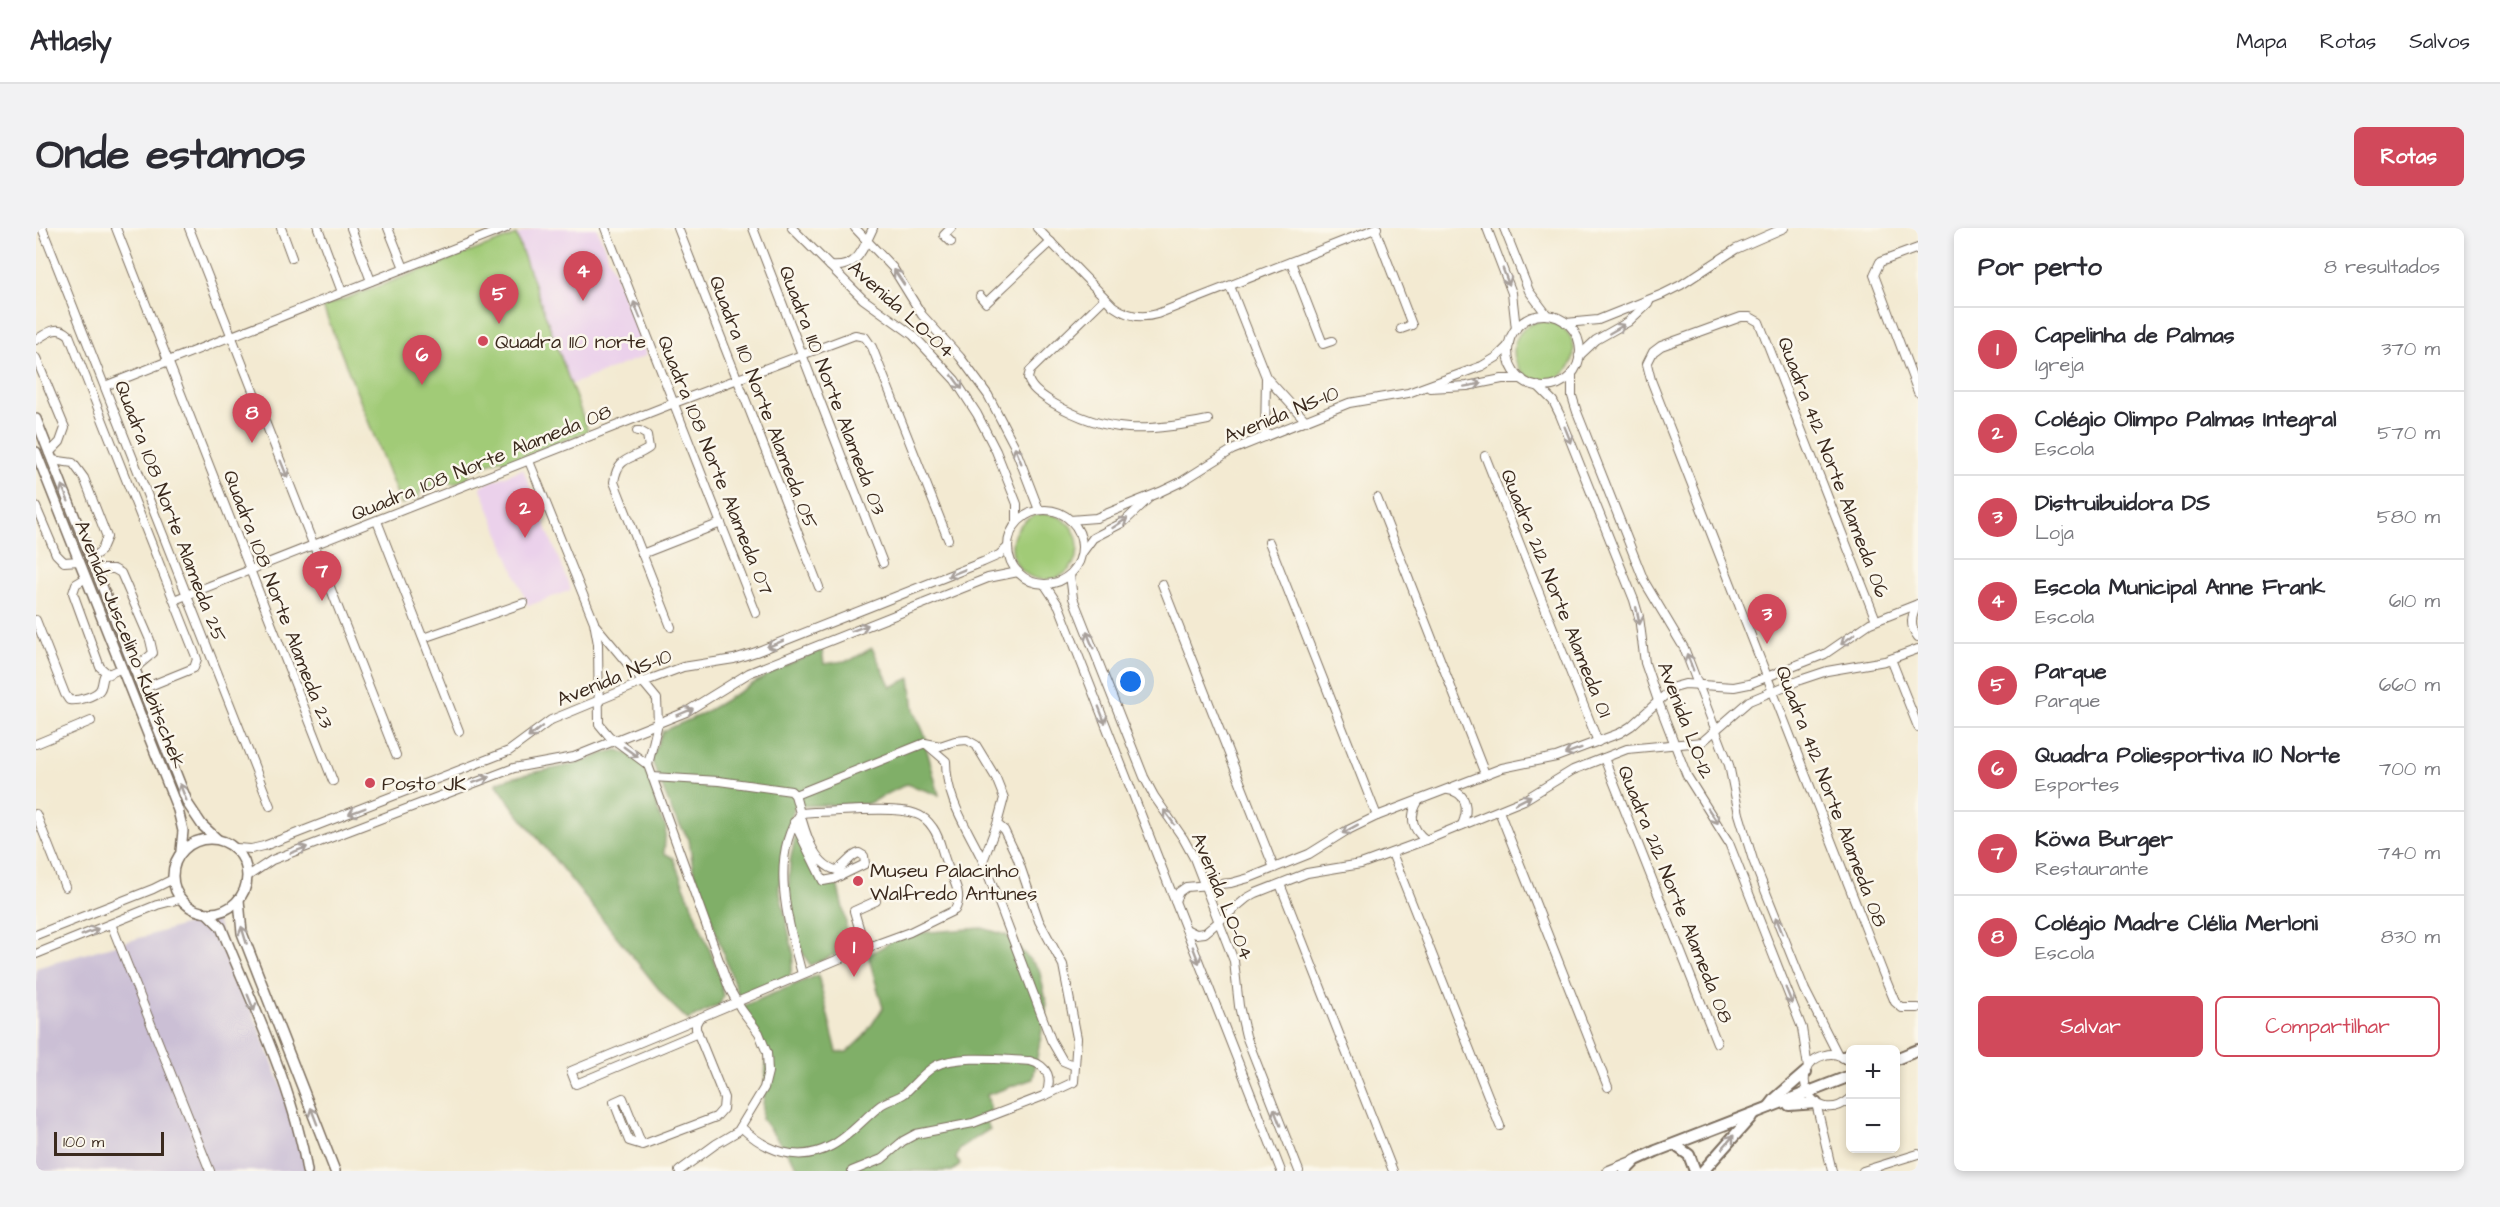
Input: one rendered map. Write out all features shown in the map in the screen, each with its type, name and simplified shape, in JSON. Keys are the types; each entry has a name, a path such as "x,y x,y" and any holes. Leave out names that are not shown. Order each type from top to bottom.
{"highway":[{"path":"1900,1057 1918,1050"},
{"path":"1771,1107 1776,1098 1807,1069"},
{"path":"1625,1171 1636,1160 1846,1078"},
{"path":"1771,1107 1816,1103"},
{"path":"1703,1171 1754,1114"},
{"path":"1675,1145 1689,1155 1695,1171"}],"main road":[{"name":"Avenida Juscelino Kubitschek","path":"36,419 188,804 202,825 217,839"},
{"name":"Avenida Juscelino Kubitschek","path":"36,453 39,469 79,561 178,810 183,831 182,851"},
{"path":"208,914 226,910 239,900 248,876 243,858 236,848 217,839 197,840 182,851 174,864 173,879 180,899 193,909 208,914 221,927 294,1109 303,1142 307,1171"},
{"path":"239,900 243,933 335,1171"},
{"path":"1608,1171 1636,1160"}],"street":[{"name":"Quadra 108 Norte Alameda 25","path":"42,228 270,806"},
{"name":"Quadra 108 Norte Alameda 23","path":"116,228 333,781"},
{"path":"189,228 396,755"},
{"path":"281,228 292,258"},
{"path":"318,228 342,292"},
{"path":"351,228 371,281"},
{"path":"388,228 404,268"},
{"path":"105,386 506,228"},
{"name":"Quadra 108 Norte Alameda 07","path":"605,228 756,613"},
{"name":"Quadra 110 Norte Alameda 05","path":"678,228 819,587"},
{"name":"Avenida LO-04","path":"792,228 802,232 830,266 863,299 909,331 955,380 977,414 996,451 1017,504 1017,522"},
{"name":"Avenida LO-04","path":"855,228 892,268 922,315 960,357 988,395 1014,445 1039,510"},
{"path":"830,266 852,263 861,255 873,228"},
{"path":"951,228 944,235 951,242"},
{"path":"1037,228 1115,308 1140,317 1151,316 1376,228 1412,325 1401,329"},
{"path":"1487,228 1512,295 1516,328 1509,345 1511,365 1523,379"},
{"path":"1504,228 1529,291 1547,315"},
{"path":"1516,328 1530,317 1547,315 1566,323 1598,320 1681,285 1768,231 1784,228"},
{"name":"Quadra 110 Norte Alameda 03","path":"755,230 883,563"},
{"path":"980,296 986,303 1051,243"},
{"path":"1918,248 1880,262 1874,274 1918,392"},
{"path":"1291,262 1323,344 1332,340"},
{"path":"1230,286 1266,377 1306,421"},
{"path":"1105,298 1030,371 1028,378 1031,386 1067,411 1104,426 1152,430 1208,420"},
{"path":"1538,386 1557,384 1572,373 1579,356 1596,340 1623,326 1654,298"},
{"name":"Quadra 412 Norte Alameda 06","path":"1647,367 1651,354 1661,346 1741,316 1753,318 1762,327 1876,620"},
{"path":"1566,323 1576,336 1579,356"},
{"path":"36,340 55,329 60,329 69,335 197,663 189,670 142,689"},
{"path":"69,335 82,329"},
{"name":"Quadra 108 Norte Alameda 08","path":"174,600 855,334 869,341 948,539"},
{"name":"Avenida NS-10","path":"1070,575 1093,538 1122,524 1145,501 1228,452 1357,400 1403,394 1422,388 1486,363 1509,345"},
{"path":"36,358 65,428 51,456 73,463 84,478 106,537 101,551 91,558"},
{"name":"Quadra 412 Norte Alameda 08","path":"1647,367 1895,1002 1902,1008 1918,1008"},
{"name":"Avenida LO-12","path":"1572,373 1572,396 1575,408 1638,568 1652,597 1682,643 1717,730 1730,765 1741,822 1753,860 1805,990 1846,1057"},
{"path":"1265,437 1266,377"},
{"name":"Avenida NS-10","path":"1422,388 1467,386 1502,379 1523,379 1538,386"},
{"name":"Avenida LO-12","path":"1538,386 1553,401 1560,415 1634,600 1639,617 1644,659 1675,744 1693,787 1729,843 1802,1028 1807,1069 1805,1086 1808,1093"},
{"path":"637,432 640,430 647,435 649,448 624,460 619,465 614,482 670,627"},
{"name":"Quadra 212 Norte Alameda 01","path":"1485,456 1598,742"},
{"path":"530,461 594,622 598,644 599,724 613,740 648,765"},
{"name":"Avenida NS-10","path":"1039,510 1057,512 1070,520 1092,519 1160,492"},
{"path":"1377,498 1485,774"},
{"path":"36,507 56,554 64,561 79,561"},
{"path":"1039,510 1026,514 1017,522 1011,533 1008,547 1010,558 1018,572 1030,580 1045,585 1070,575"},
{"path":"377,520 459,731"},
{"path":"1070,520 1080,535 1081,554"},
{"path":"642,554 721,523"},
{"path":"1269,542 1377,816"},
{"name":"Avenida NS-10","path":"236,848 251,849 264,846 509,751 551,720 598,699 683,667 734,659 756,652 983,562 999,555 1008,547"},
{"name":"Avenida Juscelino Kubitschek","path":"96,569 114,569 121,573 150,640 153,653 134,669"},
{"path":"248,876 272,860 514,768 562,761 699,706 749,673 988,578 1018,572"},
{"name":"Avenida LO-04","path":"1070,575 1070,585 1076,604 1144,777 1157,801 1187,844 1219,922 1235,966 1239,1006 1246,1036 1299,1171"},
{"path":"86,579 76,584 73,593 100,667 108,674"},
{"path":"1162,584 1274,868"},
{"path":"1045,585 1059,606 1281,1171"},
{"path":"423,638 524,603"},
{"path":"1175,901 1179,892 1186,887 1238,882 1309,854 1354,826 1485,774 1514,764 1563,755 1598,742 1631,726 1674,687 1685,684 1743,686 1825,654 1876,620 1918,604"},
{"path":"1918,604 1911,620 1918,637"},
{"path":"36,620 69,700 78,700 97,693 102,687 102,679 122,668"},
{"path":"594,622 606,640 657,699 658,723 648,765 729,988 759,1033 767,1053 768,1072 760,1097 741,1127 680,1171"},
{"path":"1186,930 1196,934 1205,933 1250,896 1317,870 1361,864 1426,840 1524,800 1573,770 1604,758 1632,748 1702,742 1749,701 1773,691 1827,671 1891,659 1918,649"},
{"path":"1891,659 1918,727"},
{"path":"36,744 91,721"},
{"path":"795,795 925,743 940,746 967,740 976,745 996,778 1004,798 983,861"},
{"path":"925,743 946,761 946,774 953,805 983,861 1051,1040 1063,1061 1075,1066"},
{"name":"Quadra 212 Norte Alameda 08","path":"1604,758 1717,1042"},
{"path":"652,777 785,790 795,795 809,843 824,864 836,870 859,853 864,856 865,864 834,879 823,881 794,822"},
{"path":"1447,790 1458,793 1465,800 1466,816 1462,825"},
{"path":"1419,800 1412,817 1415,828 1426,840"},
{"path":"1499,811 1608,1087"},
{"path":"698,1033 576,1084 571,1071 858,951 910,932 955,910 958,903 958,891 942,855 937,835 923,818 908,812 801,813"},
{"path":"801,813 794,822 787,851 784,887 789,926 802,974"},
{"path":"36,814 65,888"},
{"path":"852,1171 882,1158 916,1134 973,1123 1074,1082 1077,1038 1063,965 1039,921 1017,857 1004,830 997,824"},
{"path":"1392,853 1500,1126"},
{"path":"36,935 173,879"},
{"path":"1280,884 1393,1171"},
{"path":"36,954 158,905 180,899"},
{"path":"858,951 860,931 855,911 876,901"},
{"path":"111,924 210,1171"},
{"path":"642,1145 623,1098 614,1102 629,1141 636,1145 642,1145 716,1117 723,1109 724,1098 698,1033 696,1024 699,1018"},
{"path":"1807,1069 1821,1056 1846,1057"},
{"path":"741,1127 754,1139 772,1150 789,1155 816,1152 837,1142 883,1103 896,1099 922,1075 946,1062 1030,1060 1037,1062 1049,1076 1050,1083 1046,1095"},
{"path":"1808,1093 1816,1103 1832,1171"},
{"path":"1816,1103 1836,1107 1846,1102"},
{"path":"1863,1171 1918,1154"}],"shaded area":[{"path":"535,228 597,228 647,355 570,385 516,235"},
{"path":"523,469 571,590 528,606 480,486"},
{"path":"215,916 315,1171 36,1171 36,968"}],"green space":[{"path":"516,235 588,431 507,463 501,459 470,471 468,478 453,484 447,481 420,491 419,498 401,504 323,307"},
{"path":"1538,321 1550,321 1561,326 1569,334 1574,351 1572,363 1561,376 1550,381 1538,381 1527,376 1519,368 1514,357 1514,345 1519,334 1527,326"},
{"path":"1045,514 1058,517 1068,524 1075,534 1078,547 1075,560 1068,570 1058,577 1045,580 1032,577 1022,570 1015,560 1012,547 1015,534 1022,524 1032,517"},
{"path":"872,648 891,687 910,678 914,710 926,738 925,743 939,795 907,784 867,804 795,806 784,841 779,888 794,956 790,976 740,1000 693,868 689,839 674,816 651,759 663,731 700,715 778,669 822,650 824,664 851,660"},
{"path":"618,750 638,759 649,776 658,812 666,827 664,853 673,858 720,976 723,996 720,1004 688,1020 670,1003 515,810 496,783 516,776 578,763"},
{"path":"795,830 821,883 837,883 846,921 846,932 839,953 810,965 798,942 790,902 790,863"},
{"path":"982,928 1006,935 1039,969 1047,1004 1033,1079 987,1095 991,1112 982,1115 990,1129 960,1148 956,1159 960,1163 959,1166 952,1171 801,1171 762,1119 767,1053 743,1006 818,975 837,1052 847,1052 864,1036 883,1008 868,955 905,934"}],"place":[{"name":"Escola Municipal Anne Frank","path":"583,301"},
{"name":"Parque","path":"499,324"},
{"name":"Quadra 110 norte","path":"483,341"},
{"name":"Quadra Poliesportiva 110 Norte","path":"422,385"},
{"name":"Colégio Madre Clélia Merloni","path":"252,443"},
{"name":"Colégio Olimpo Palmas Integral","path":"525,538"},
{"name":"Köwa Burger","path":"322,601"},
{"name":"Distruibuidora DS","path":"1767,644"},
{"name":"Posto JK","path":"370,783"},
{"name":"Museu Palacinho Walfredo Antunes","path":"858,881"},
{"name":"Capelinha de Palmas","path":"854,977"}]}
